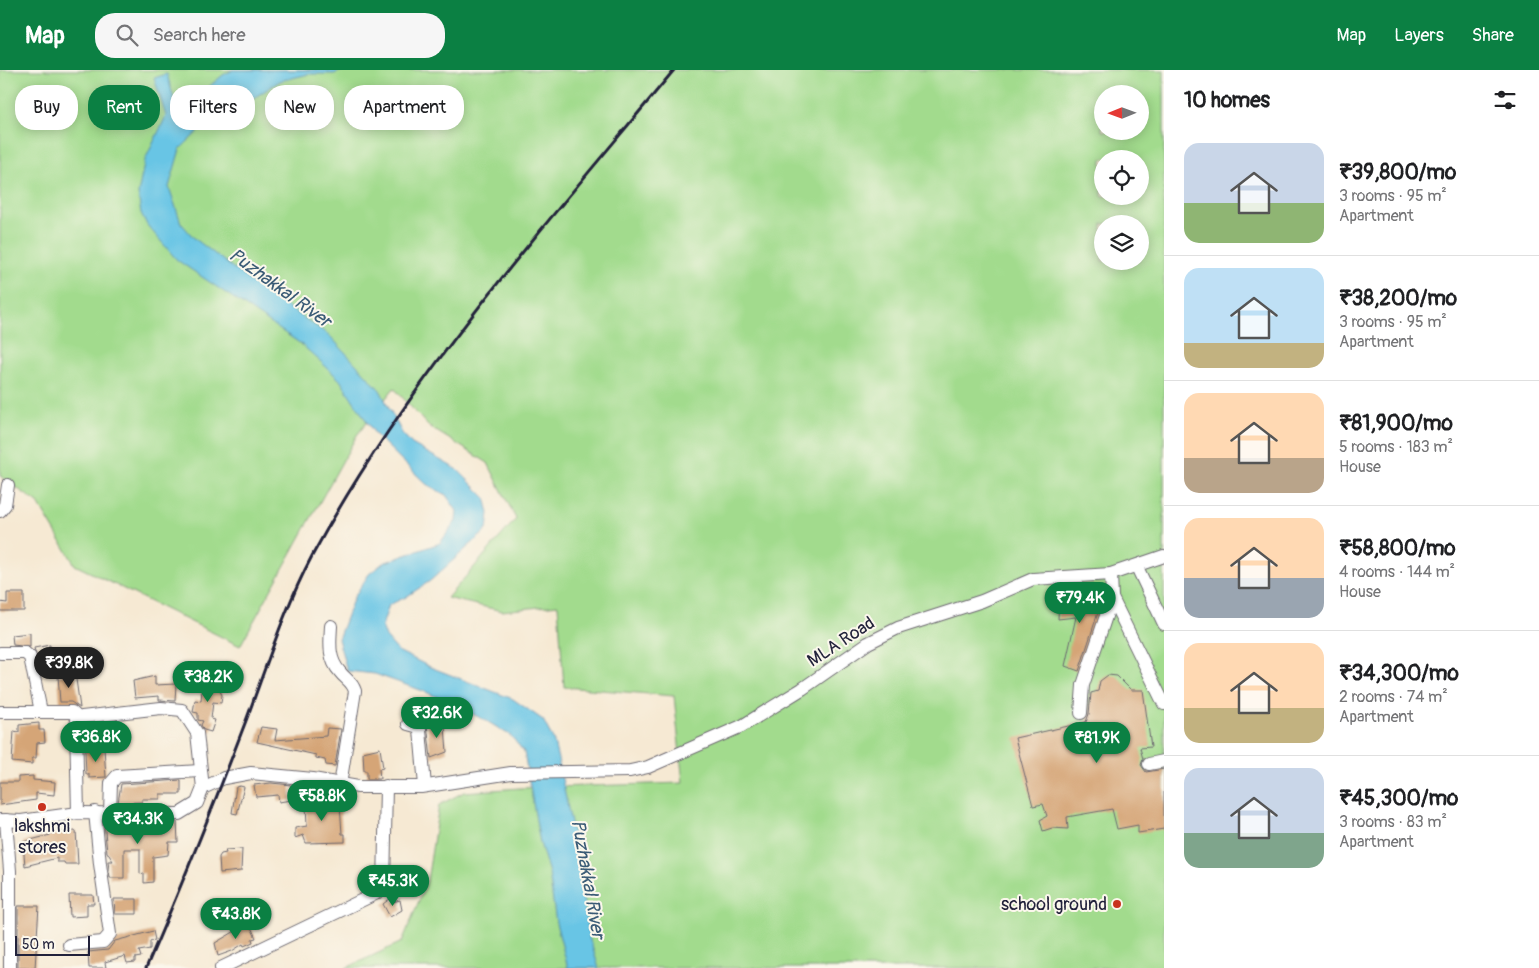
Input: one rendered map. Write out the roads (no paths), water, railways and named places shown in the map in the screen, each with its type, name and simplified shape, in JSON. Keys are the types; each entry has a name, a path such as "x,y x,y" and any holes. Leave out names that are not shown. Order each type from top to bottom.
{"street":[{"path":"0,511 5,505 8,485"},
{"name":"MLA Road","path":"203,788 224,778 252,773 314,779 340,785 426,786 510,773 630,771 648,767 696,748 742,726 802,689 868,643 898,628 982,602 1033,579 1111,574 1137,567 1164,556"},
{"path":"1137,567 1164,624"},
{"path":"1081,712 1083,685 1112,598 1111,574"},
{"path":"1112,598 1164,704"},
{"path":"331,626 331,658 341,674 353,684 355,691 340,785"},
{"path":"0,652 25,653 30,656 41,712"},
{"path":"10,968 10,880 3,820 22,821 95,812 179,814 197,803 203,788 200,771 200,744 197,733 182,710 173,708 153,709 78,718"},
{"path":"0,712 72,712 78,718"},
{"path":"78,718 76,725 78,813"},
{"path":"408,724 419,727 420,730 426,786"},
{"path":"1149,764 1164,761"},
{"path":"110,813 111,783 117,776 200,771"},
{"path":"221,968 254,950 375,894 384,887 386,786"},
{"path":"69,945 103,942 110,934 95,812"}],"water":[{"path":"233,70 344,70 334,74 309,74 280,81 274,85 265,85 265,91 255,97 255,85 211,85 223,75"},
{"path":"167,74 170,85 170,130 200,130 180,149 169,187 181,223 194,238 250,281 329,335 380,390 402,433 412,444 458,470 485,497 489,513 487,530 430,581 406,597 389,605 382,626 386,637 398,651 430,667 513,699 543,720 553,739 558,759 575,843 589,937 599,968 568,968 556,923 549,873 540,843 524,752 511,736 485,720 426,692 375,674 347,671 338,639 354,597 369,574 383,563 440,543 456,521 457,511 446,495 426,484 375,434 340,380 321,362 301,344 177,260 147,225 141,213 138,194 145,160 166,116 160,97 160,85 156,85 154,78"}],"railway":[{"path":"146,968 210,812 293,595 312,556 350,490 391,426 481,304 674,70"}],"place":[{"name":"lakshmi stores","path":"42,807"},
{"name":"school ground","path":"1117,904"}],"water label":[{"name":"Puzhakkal River","path":"280,288"},
{"name":"Puzhakkal River","path":"588,879"}]}
